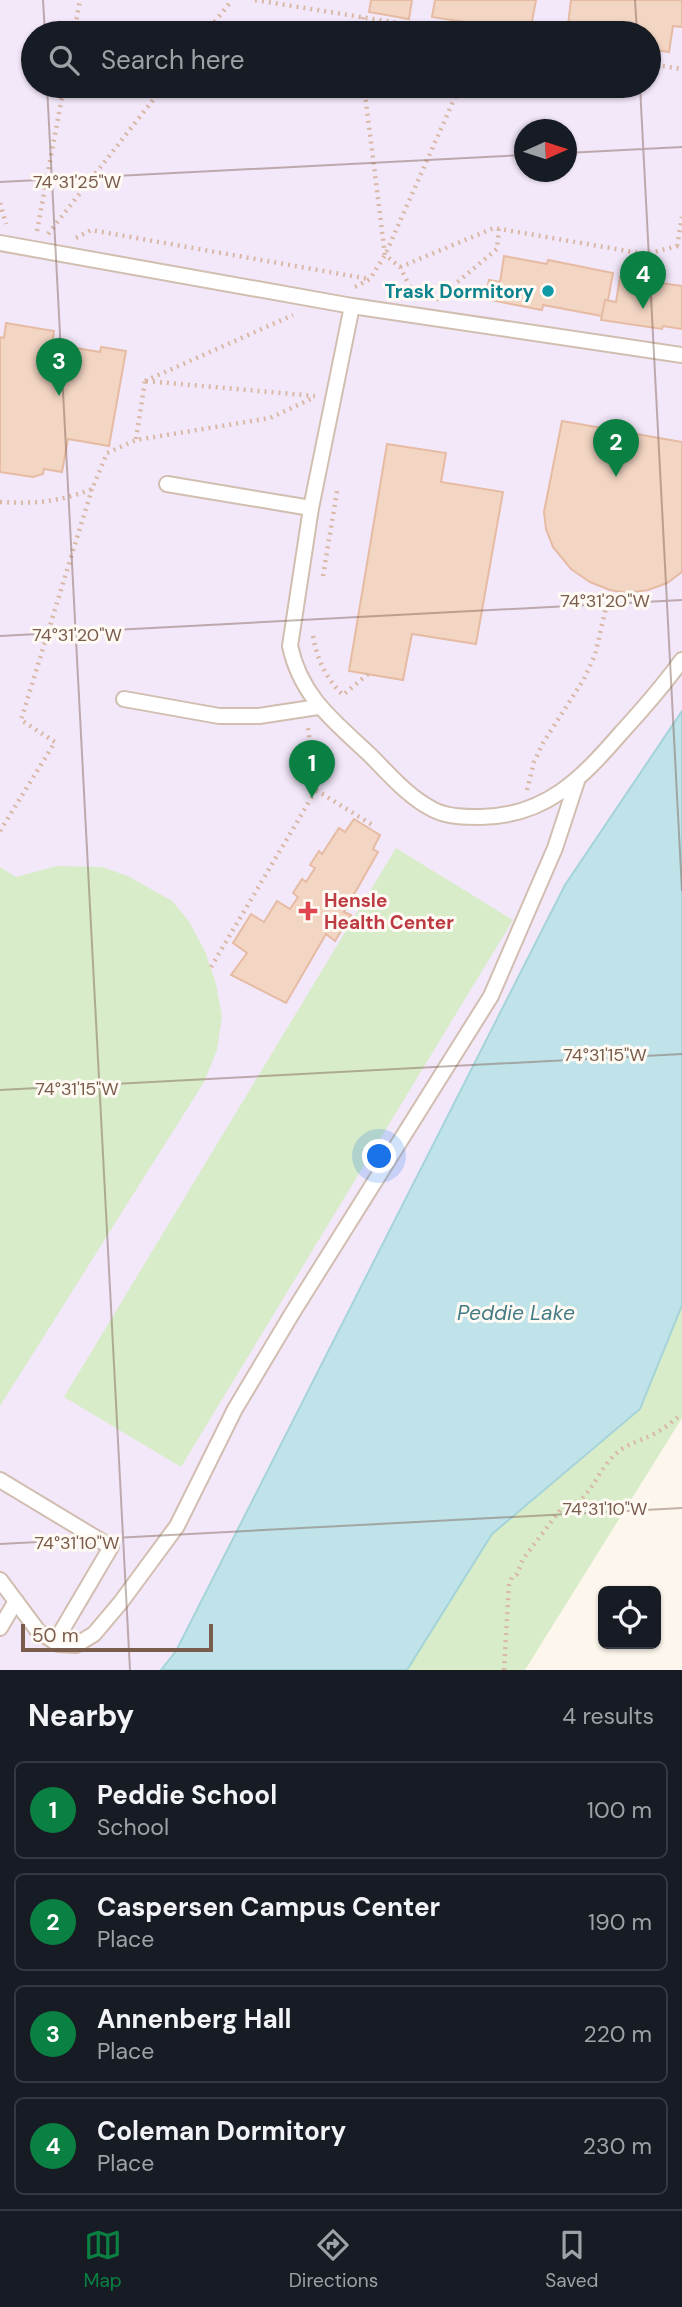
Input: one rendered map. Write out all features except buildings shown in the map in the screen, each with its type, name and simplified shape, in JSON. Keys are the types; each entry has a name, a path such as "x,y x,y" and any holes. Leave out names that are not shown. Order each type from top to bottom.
{"lane":[{"path":"0,243 352,306 682,355"},
{"path":"352,306 311,508 290,646 302,680 318,707 412,796 435,811 462,817 490,817 521,811 558,794 578,780 660,689 682,660"},
{"path":"167,484 311,508"},
{"path":"124,699 219,716 259,716 318,707"},
{"path":"0,1580 38,1631 55,1642 76,1645 94,1634 177,1526 235,1409 491,996 555,848 578,780"},
{"path":"0,1480 111,1547 55,1642"},
{"path":"0,1628 16,1601"}],"path":[{"path":"76,21 80,0"},
{"path":"215,21 232,0"},
{"path":"256,0 387,21"},
{"path":"362,17 362,21"},
{"path":"661,66 682,69"},
{"path":"37,250 37,234 62,98"},
{"path":"37,250 155,98"},
{"path":"365,98 385,255 400,267 415,298"},
{"path":"145,381 327,301 370,279 385,255 455,98"},
{"path":"400,267 494,228 645,254 680,245 682,217"},
{"path":"435,301 497,249 499,229"},
{"path":"71,240 91,230 370,279"},
{"path":"47,236 59,238"},
{"path":"0,831 55,742 21,720 92,489 107,453 136,440 270,418 316,396 145,381"},
{"path":"136,440 145,381"},
{"path":"322,584 339,479"},
{"path":"0,502 46,503 92,489"},
{"path":"521,811 534,762 584,679 595,655 610,595"},
{"path":"315,624 313,637 320,663 332,685 343,695 368,674"},
{"path":"211,967 316,790 308,728"},
{"path":"316,790 374,826"},
{"path":"504,1670 509,1585 523,1559 561,1509 580,1500 621,1448 658,1432 682,1414"}],"shaded area":[{"path":"0,0 682,0 682,711 565,885 176,1651 161,1670 0,1670"}],"green space":[{"path":"396,848 513,920 181,1467 64,1397"},
{"path":"57,866 102,867 128,876 172,901 188,920 205,951 216,984 222,1017 217,1050 204,1082 0,1406 0,867 16,877"},
{"path":"682,1305 682,1418 525,1670 407,1670 492,1534 640,1409"}],"water":[{"name":"Peddie Lake","path":"682,711 682,1305 640,1409 492,1534 407,1670 161,1670 176,1651 565,885"}],"place":[{"name":"Trask Dormitory","path":"548,291"},
{"name":"Coleman Dormitory","path":"643,309"},
{"name":"Annenberg Hall","path":"59,396"},
{"name":"Caspersen Campus Center","path":"616,477"},
{"name":"Peddie School","path":"312,798"},
{"name":"Hensle Health Center","path":"308,911"}]}
